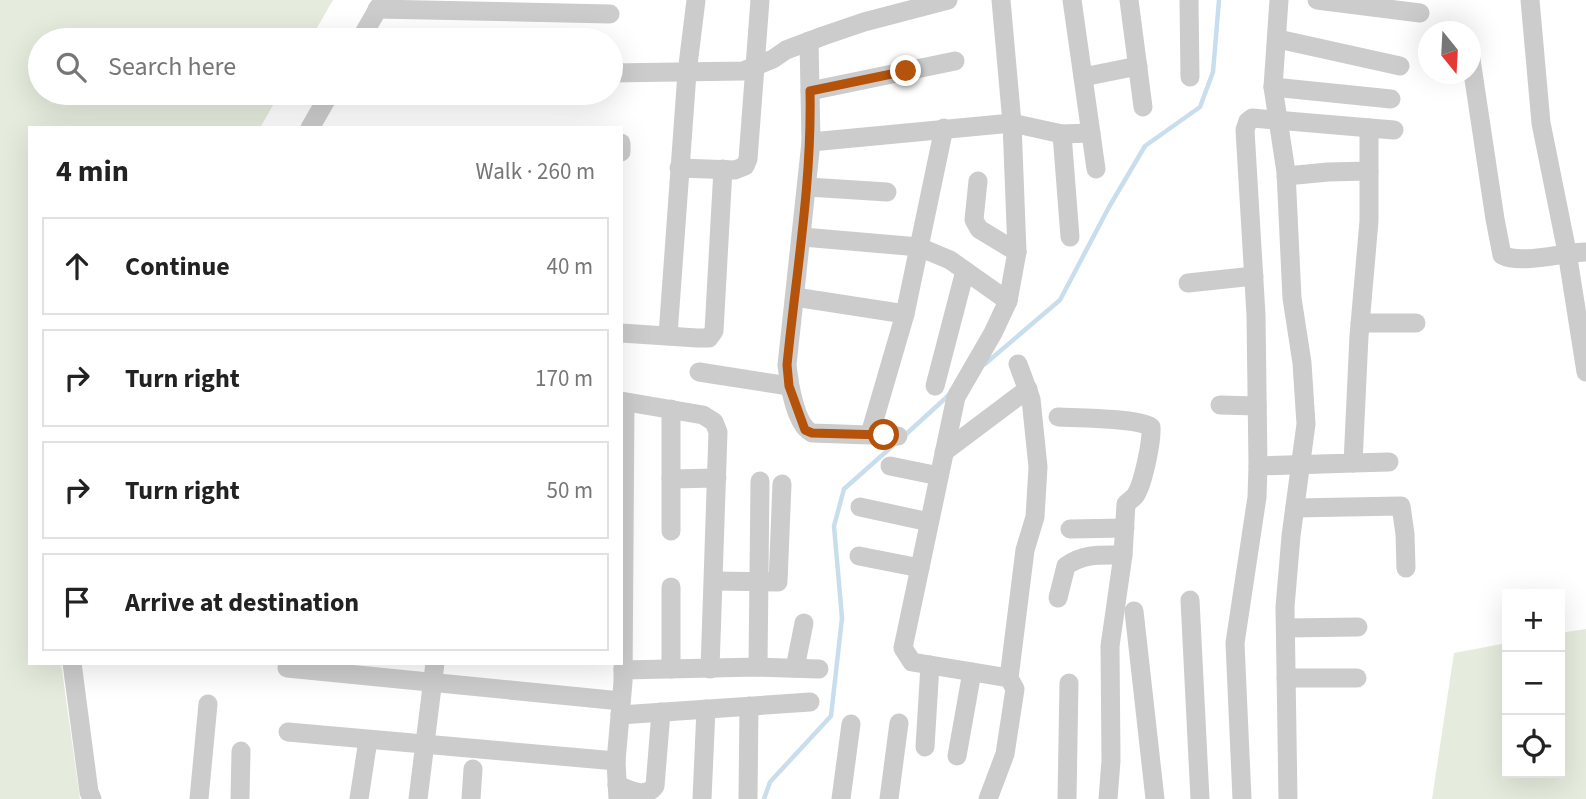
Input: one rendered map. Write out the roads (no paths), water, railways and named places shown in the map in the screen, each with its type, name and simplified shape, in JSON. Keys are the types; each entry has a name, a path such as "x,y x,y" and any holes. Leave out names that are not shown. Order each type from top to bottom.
{"street":[{"path":"668,335 679,168 696,0"},
{"path":"679,168 735,170 745,166 748,159 760,0"},
{"path":"623,73 743,71 809,41 864,22 947,0"},
{"path":"988,799 1005,754 1015,686 1009,678 912,662 904,648 956,397 1008,301 1017,252 1012,123 1001,0"},
{"path":"1072,0 1096,169"},
{"path":"1129,0 1143,107"},
{"path":"1189,0 1190,77"},
{"path":"1279,0 1273,87 1280,120 1286,176 1292,298 1302,363 1306,424 1286,595 1289,799"},
{"path":"1317,0 1420,13"},
{"path":"1530,0 1541,123 1576,252 1586,372"},
{"path":"367,28 380,5 610,14"},
{"path":"1278,39 1400,66"},
{"path":"809,41 811,142 803,237 787,365 789,386 805,430 812,433 898,436"},
{"path":"810,91 954,61"},
{"path":"1083,77 1138,66"},
{"path":"1475,84 1494,219 1502,255 1507,258 1534,258 1576,252"},
{"path":"1273,87 1391,99"},
{"path":"311,126 323,105"},
{"path":"1242,799 1235,643 1258,466 1254,276 1245,130 1252,118 1394,130"},
{"path":"811,142 1012,123 1062,134 1091,133"},
{"path":"870,435 905,314 944,128"},
{"path":"1353,463 1360,323 1369,221 1369,128"},
{"path":"1062,134 1070,237"},
{"path":"623,333 709,338 714,331 723,169"},
{"path":"1286,176 1369,171"},
{"path":"978,181 974,220 979,229 1017,252"},
{"path":"808,187 887,192"},
{"path":"803,237 919,247 950,260 1008,301"},
{"path":"935,386 965,271"},
{"path":"1188,283 1254,276"},
{"path":"795,297 905,314"},
{"path":"1360,323 1416,323"},
{"path":"1009,678 1025,550 1035,517 1038,467 1028,389 1018,364"},
{"path":"699,372 789,386"},
{"path":"944,452 1028,389"},
{"path":"623,401 703,415 714,422 718,432 710,669"},
{"path":"1220,405 1257,406"},
{"path":"671,410 671,531"},
{"path":"1058,417 1127,421 1148,424 1151,427 1151,439 1139,487 1126,504 1123,555 1110,646 1111,761 1108,799"},
{"path":"1258,466 1301,467 1389,462"},
{"path":"890,466 939,476"},
{"path":"671,479 717,478"},
{"path":"758,667 760,481"},
{"path":"715,581 778,582 782,484"},
{"path":"1295,508 1401,506 1406,568"},
{"path":"860,507 929,522"},
{"path":"1070,529 1125,528"},
{"path":"1059,598 1066,566 1078,557 1098,554 1123,555"},
{"path":"859,555 920,568"},
{"path":"671,587 671,669"},
{"path":"1190,600 1200,799"},
{"path":"1134,611 1155,799"},
{"path":"795,668 804,623"},
{"path":"1286,628 1358,627"},
{"path":"72,665 92,799"},
{"path":"623,665 616,761 618,792 643,794 651,792 655,786 661,712"},
{"path":"925,747 930,665"},
{"path":"623,670 758,667 819,669"},
{"path":"287,668 433,673 620,708 661,712 810,702"},
{"path":"957,756 972,672"},
{"path":"418,799 433,673"},
{"path":"1286,678 1357,678"},
{"path":"1067,799 1069,683"},
{"path":"199,799 208,704"},
{"path":"748,799 750,706"},
{"path":"702,799 706,709"},
{"path":"889,799 899,723"},
{"path":"841,799 851,724"},
{"path":"288,732 616,761"},
{"path":"359,799 369,740"},
{"path":"240,799 242,751"},
{"path":"471,799 473,769"}],"waterway":[{"path":"985,364 1060,300 1145,146 1200,107 1213,72 1219,0"},
{"path":"904,436 949,395"},
{"path":"764,799 770,782 831,716 842,618 834,526 844,489 897,442"}]}
